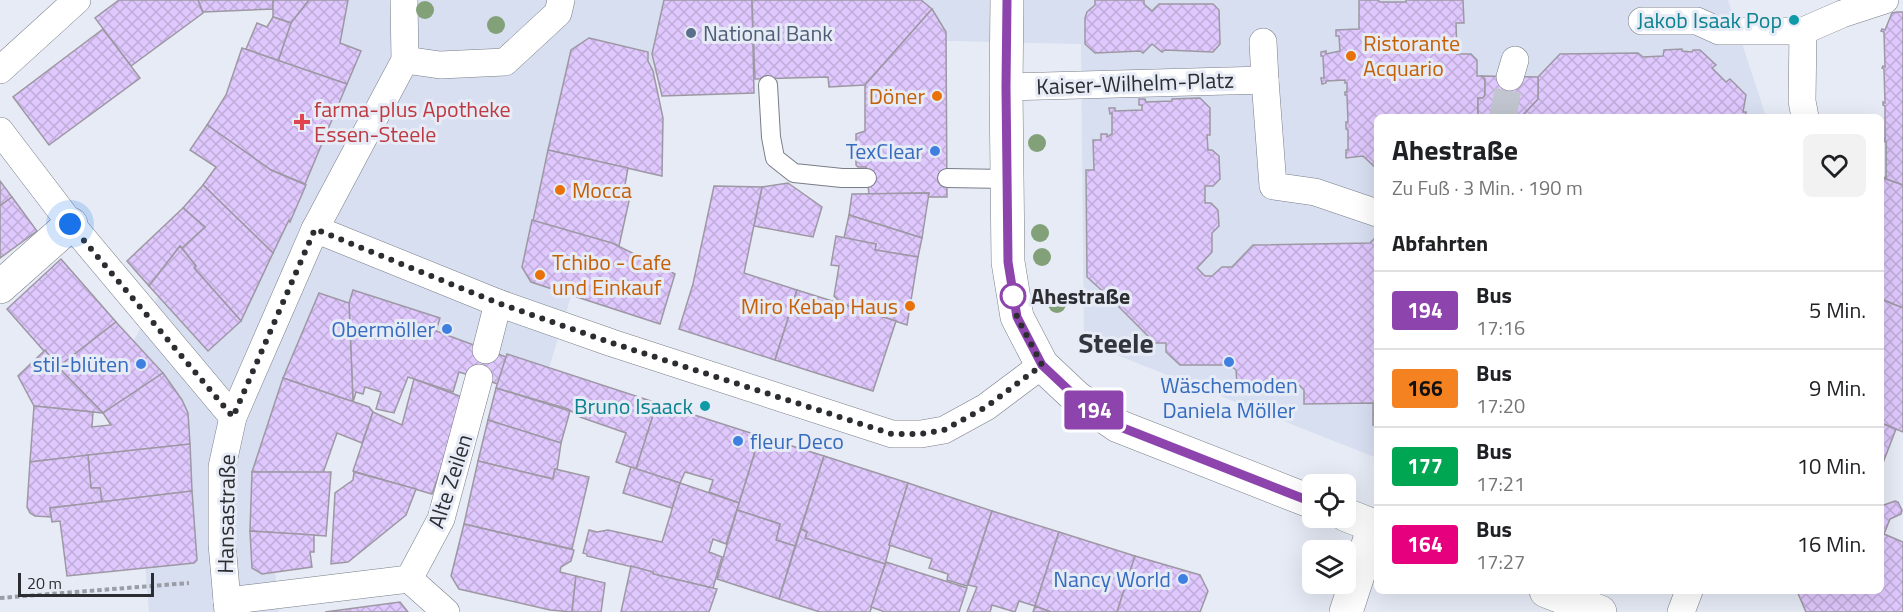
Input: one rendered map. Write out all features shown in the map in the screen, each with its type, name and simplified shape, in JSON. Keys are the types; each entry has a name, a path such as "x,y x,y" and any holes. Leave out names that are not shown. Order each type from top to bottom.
{"street":[{"path":"0,70 77,0"},
{"path":"404,0 405,60 440,65 505,62 558,13 561,0"},
{"path":"1007,0 1008,262 1017,317 1042,365 1076,397 1118,426 1302,498"},
{"path":"1642,21 1697,21 1719,31 1803,31 1842,14 1885,0"},
{"path":"1803,31 1802,101 1804,114"},
{"name":"Kaiser-Wilhelm-Platz","path":"1263,42 1273,186 1315,192 1374,212"},
{"name":"Hansastraße","path":"226,598 222,544 222,467 233,417 315,229 405,60"},
{"name":"Kaiser-Wilhelm-Platz","path":"1006,87 1265,80"},
{"path":"0,131 70,224 233,417"},
{"path":"0,287 70,224"},
{"path":"315,229 498,303 612,343 892,434 921,434 944,430 986,407 1042,365"},
{"path":"486,350 498,303"},
{"name":"Alte Zeilen","path":"409,579 441,519 479,378"},
{"path":"1346,612 1366,522"},
{"path":"226,598 409,579 446,612"},
{"path":"1558,594 1600,612"},
{"path":"1681,612 1688,594"}],"lane":[{"path":"768,85 771,138 775,158 794,173 867,178"},
{"path":"947,178 1006,179"}],"path":[{"path":"0,598 226,598"}],"shaded area":[{"path":"274,0 1728,0 1765,114 1374,114 1374,457 1084,342 1081,44 778,37 647,77 583,258 542,390 333,325 264,453 279,612 149,612 128,351 269,95"}],"building":[{"path":"119,0 198,0 203,13 131,66 95,18"},
{"path":"198,0 273,0 273,9 203,12"},
{"path":"273,0 309,0 291,23 273,17"},
{"path":"309,0 348,0 340,43 361,51 347,84 278,61 291,23"},
{"path":"664,0 752,0 754,93 662,96 652,54"},
{"path":"752,0 921,0 932,9 865,85 829,87 828,77 755,79"},
{"path":"1095,0 1144,0 1144,4 1152,11 1159,4 1213,4 1219,10 1220,44 1213,52 1165,50 1162,52 1152,44 1143,53 1140,51 1095,53 1085,44 1085,18 1087,12 1095,5"},
{"path":"1359,0 1406,2 1406,0 1463,0 1464,23 1456,23 1457,54 1471,54 1477,60 1477,76 1485,79 1485,95 1483,98 1478,98 1478,114 1374,114 1374,166 1363,156 1346,158 1346,150 1348,150 1347,95 1345,95 1347,83 1345,80 1326,81 1322,84 1321,78 1324,78 1321,52 1326,51 1326,54 1340,51 1339,36 1336,36 1336,30 1359,29"},
{"path":"932,9 946,32 947,197 928,197 929,193 869,194 866,167 856,165 856,134 865,131 865,85"},
{"path":"1903,12 1903,185 1884,178 1886,177 1886,142 1884,141 1885,106 1883,102 1885,103 1884,69 1882,68 1885,67 1884,32 1881,31 1885,30 1892,13"},
{"path":"273,17 291,23 278,61 246,49 257,23 267,27"},
{"path":"103,29 140,78 49,145 13,97"},
{"path":"589,38 648,52 648,61 653,71 663,118 662,176 548,150 571,50"},
{"path":"242,48 347,84 305,184 271,170 207,125 226,95"},
{"path":"1682,49 1682,51 1692,52 1700,50 1716,65 1712,68 1726,82 1730,79 1746,95 1743,112 1746,114 1524,114 1538,99 1538,77 1560,54 1638,53 1643,57 1663,56 1664,50"},
{"path":"1482,76 1538,77 1538,99 1524,114 1478,114 1478,98 1483,98 1485,95 1485,79"},
{"path":"1200,98 1210,108 1208,150 1212,150 1219,156 1220,179 1213,186 1205,186 1205,203 1211,203 1218,210 1219,226 1212,233 1212,252 1197,268 1205,276 1212,276 1222,267 1232,267 1253,245 1370,243 1374,239 1374,425 1373,403 1304,404 1304,390 1298,384 1237,384 1236,370 1230,365 1180,365 1166,352 1166,343 1155,343 1119,307 1119,297 1109,297 1087,277 1086,170 1094,170 1093,140 1101,140 1101,134 1107,134 1107,137 1112,134 1112,113 1110,114 1109,108 1115,108 1115,111 1142,110 1139,99 1145,99 1146,102 1172,101 1172,99"},
{"path":"207,125 271,170 306,185 273,253 203,185 216,167 190,150"},
{"path":"548,150 628,168 625,185 631,192 619,246 533,221"},
{"path":"1884,178 1903,185 1903,308 1884,300"},
{"path":"0,181 12,197 0,206"},
{"path":"788,183 822,207 813,237 754,226 762,187"},
{"path":"203,185 273,253 241,321 194,268 196,266 182,248 205,227 183,208"},
{"path":"714,186 762,187 744,273 797,290 775,360 679,329 693,284"},
{"path":"929,193 922,238 849,215 852,194"},
{"path":"12,197 37,231 0,258 0,206"},
{"path":"183,208 205,227 182,248 180,246 149,286 127,261"},
{"path":"849,215 922,238 918,257 875,250 876,244 844,238"},
{"path":"532,220 612,243 675,274 660,324 531,282 522,267"},
{"path":"836,236 876,244 875,250 918,257 907,325 841,303 834,296 839,266 831,265"},
{"path":"180,246 196,266 194,268 241,321 208,351 149,286"},
{"path":"61,259 116,322 58,367 7,309"},
{"path":"353,290 440,318 436,331 506,357 498,384 459,372 453,392 408,377 394,413 376,409 381,392 365,387 363,394 356,392 353,402 349,303"},
{"path":"797,290 896,321 873,391 775,360"},
{"path":"319,293 349,303 353,402 283,378"},
{"path":"1884,300 1903,308 1903,432 1884,424"},
{"path":"116,322 163,373 103,413 58,367"},
{"path":"45,350 58,367 103,413 34,406 18,376"},
{"path":"507,354 657,403 636,469 616,462 626,433 580,417 568,409 496,388"},
{"path":"163,373 182,400 188,413 190,444 30,462 34,406 93,412 92,427 111,425 103,413"},
{"path":"283,378 369,407 373,412 362,443 337,433 323,473 252,472"},
{"path":"414,379 462,397 454,431 432,494 353,471 373,412 402,425"},
{"path":"496,388 570,411 561,443 488,420"},
{"path":"657,403 760,436 739,503 709,492 713,480 685,472 680,483 636,469"},
{"path":"488,420 561,443 557,470 555,469 553,479 478,461"},
{"path":"1884,424 1896,429 1884,460"},
{"path":"760,436 824,456 795,546 776,540 780,524 737,510"},
{"path":"190,444 192,491 102,502 100,488 91,488 88,455"},
{"path":"88,455 91,488 100,488 102,502 50,508 51,517 35,516 30,513 27,507 30,462"},
{"path":"824,456 908,483 885,564 805,538 807,532 801,529"},
{"path":"478,461 553,479 555,469 589,477 572,549 464,524"},
{"path":"631,467 680,483 672,508 623,493"},
{"path":"252,472 331,472 326,536 250,531"},
{"path":"354,472 416,489 406,515 348,562 331,564 335,493 353,480"},
{"path":"680,483 739,503 726,544 713,539 709,552 722,557 713,588 653,574 653,572 587,556 583,553 589,530 597,532 608,530 662,542"},
{"path":"908,483 992,511 967,586 947,580 948,574 929,568 932,559 889,545"},
{"path":"192,491 197,560 194,563 67,576 60,521 52,522 50,508"},
{"path":"1895,501 1902,510 1901,514 1890,519 1884,534 1884,505"},
{"path":"737,510 780,524 776,540 795,546 779,599 717,579"},
{"path":"992,511 1059,532 1035,606 1019,601 1015,612 992,605 990,612 967,612 977,587 968,585"},
{"path":"464,524 574,550 571,561 561,567 560,572 576,576 572,612 550,610 459,589 451,576"},
{"path":"801,529 807,532 805,538 885,564 870,612 820,612 779,599"},
{"path":"250,531 314,535 314,552 310,552 312,567 262,574 252,568"},
{"path":"1059,532 1135,556 1117,612 1051,612 1035,606"},
{"path":"1884,534 1903,542 1903,612 1806,612 1798,594 1884,594"},
{"path":"1135,556 1200,575 1208,591 1200,612 1117,612"},
{"path":"886,562 967,588 959,612 885,612 871,607"},
{"path":"631,566 653,572 653,574 717,589 709,612 621,612"},
{"path":"576,576 605,583 601,612 572,612"},
{"path":"400,602 408,612 325,612"},
{"path":"1035,606 1051,612 1033,612"}],"tunnel":[{"path":"1504,114 1510,77"}],"bus line":[{"name":"194","path":"1007,0 1008,262 1017,317 1042,365 1076,397 1118,426 1302,498"}],"place":[{"name":"Jakob Isaak Pop","path":"1794,20"},
{"name":"National Bank","path":"691,33"},
{"name":"Ristorante Acquario","path":"1351,56"},
{"name":"Döner","path":"937,96"},
{"name":"farma-plus Apotheke Essen-Steele","path":"302,122"},
{"name":"TexClear","path":"935,151"},
{"name":"Mocca","path":"560,190"},
{"name":"Tchibo - Cafe und Einkauf","path":"540,275"},
{"name":"Ahestraße","path":"1013,296"},
{"name":"Miro Kebap Haus","path":"910,306"},
{"name":"Obermöller","path":"447,329"},
{"name":"Wäschemoden Daniela Möller","path":"1229,362"},
{"name":"stil-blüten","path":"141,364"},
{"name":"Bruno Isaack","path":"705,406"},
{"name":"fleur Deco","path":"738,441"},
{"name":"Nancy World","path":"1183,579"}],"district":[{"name":"Steele","path":"1116,343"}],"route":[{"path":"70,224 233,417 315,229 498,303 612,343 892,434 921,434 944,430 986,407 1042,365 1017,317 1013,296"}]}
